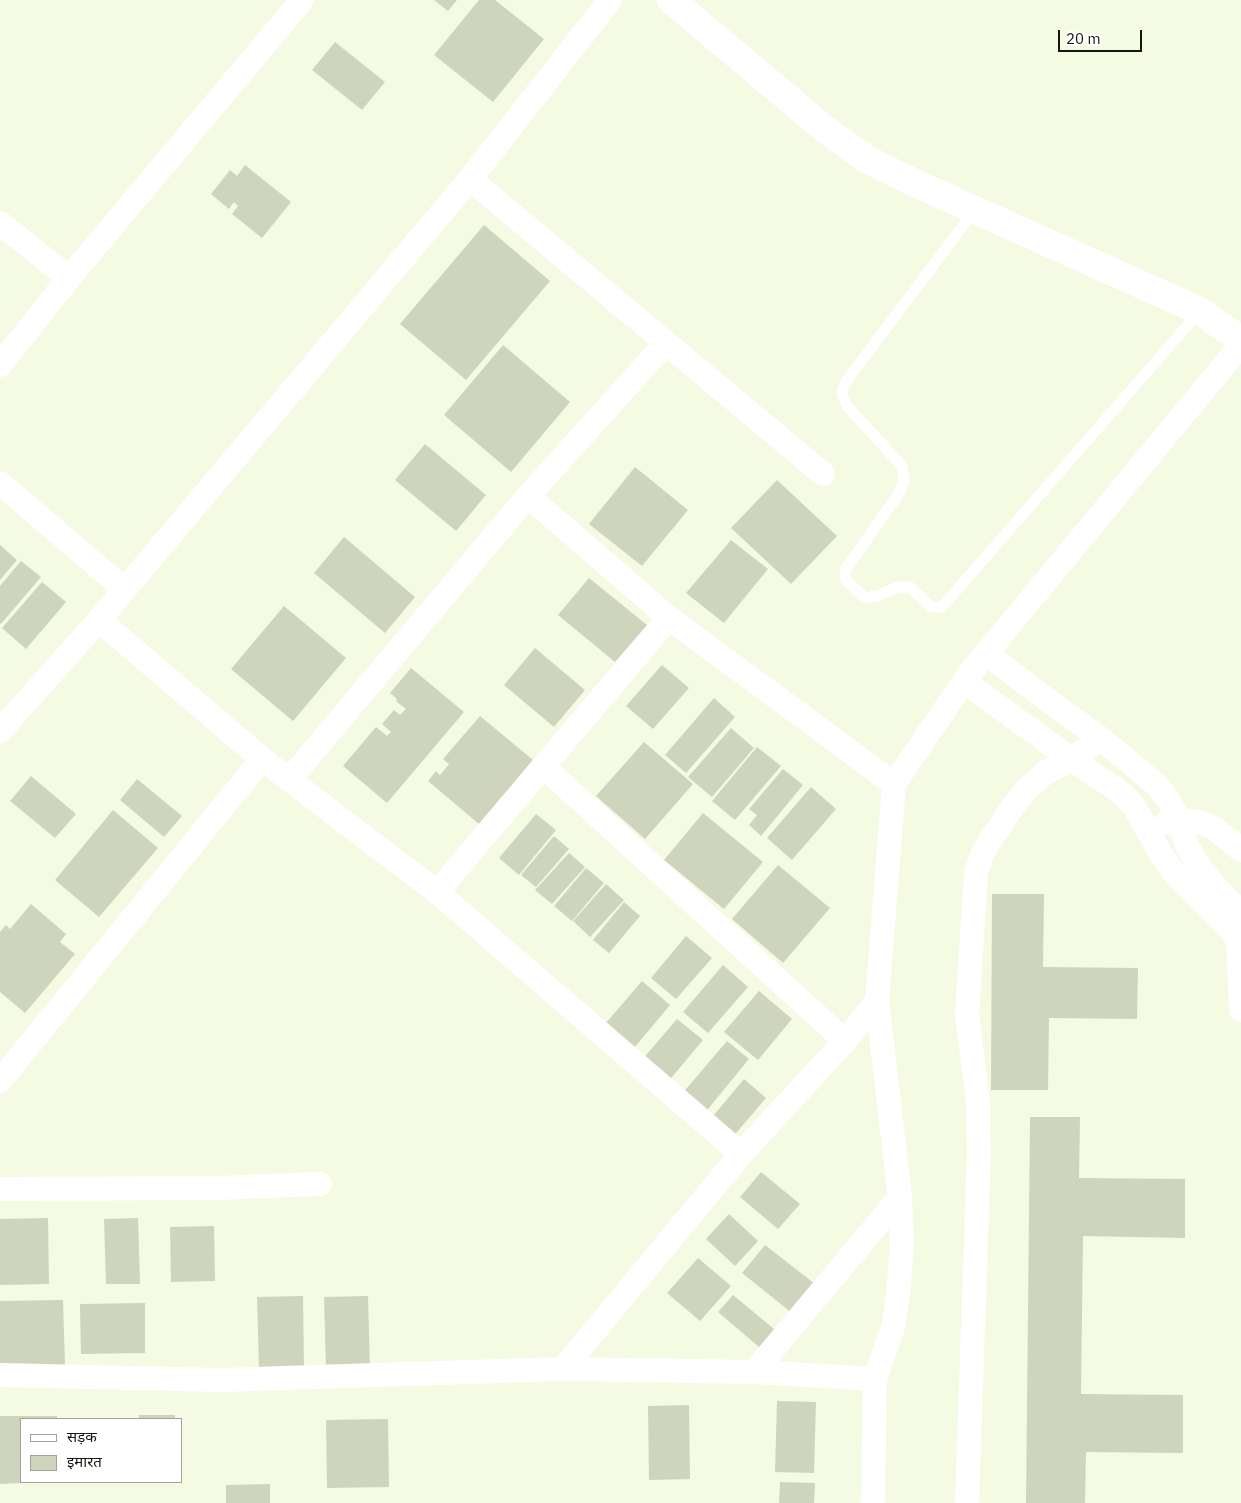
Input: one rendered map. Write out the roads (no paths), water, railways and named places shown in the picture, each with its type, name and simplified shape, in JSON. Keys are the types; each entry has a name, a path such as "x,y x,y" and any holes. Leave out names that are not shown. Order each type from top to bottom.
{"street":[{"path":"0,365 69,278 302,0"},
{"path":"0,731 99,620 470,179 610,0"},
{"path":"671,0 826,130 868,160 1200,312 1241,340"},
{"path":"470,179 823,474"},
{"path":"0,223 69,278"},
{"path":"289,780 528,496 666,344"},
{"path":"873,1503 875,1379 893,1327 902,1246 900,1197 877,1001 894,784 964,681 986,653 1241,345"},
{"path":"0,483 124,589"},
{"path":"528,496 669,618 894,784"},
{"path":"437,892 669,618"},
{"path":"99,620 262,759 437,892 741,1154"},
{"path":"986,653 1100,738 1157,785 1169,801 1179,820 1186,844 1200,868 1241,913"},
{"path":"964,681 1072,760 1126,796 1148,828 1162,856 1175,874 1236,937 1238,942 1241,1010"},
{"path":"966,1503 979,1161 978,1101 967,1015 976,873 983,852 1015,802 1046,772 1072,760 1100,738"},
{"path":"0,1082 262,759"},
{"path":"544,767 845,1041"},
{"path":"1148,828 1179,820 1192,821 1214,828 1241,850"},
{"path":"564,1370 741,1154 845,1041 877,1001"},
{"path":"0,1189 217,1188 320,1184"},
{"path":"754,1372 900,1197"},
{"path":"0,1375 222,1380 564,1370 754,1372 875,1379"}],"lane":[{"path":"975,210 845,383 842,393 847,406 902,466 904,480 900,492 845,570 846,580 865,598 877,596 898,586 910,586 931,607 942,607 1200,312"}]}
